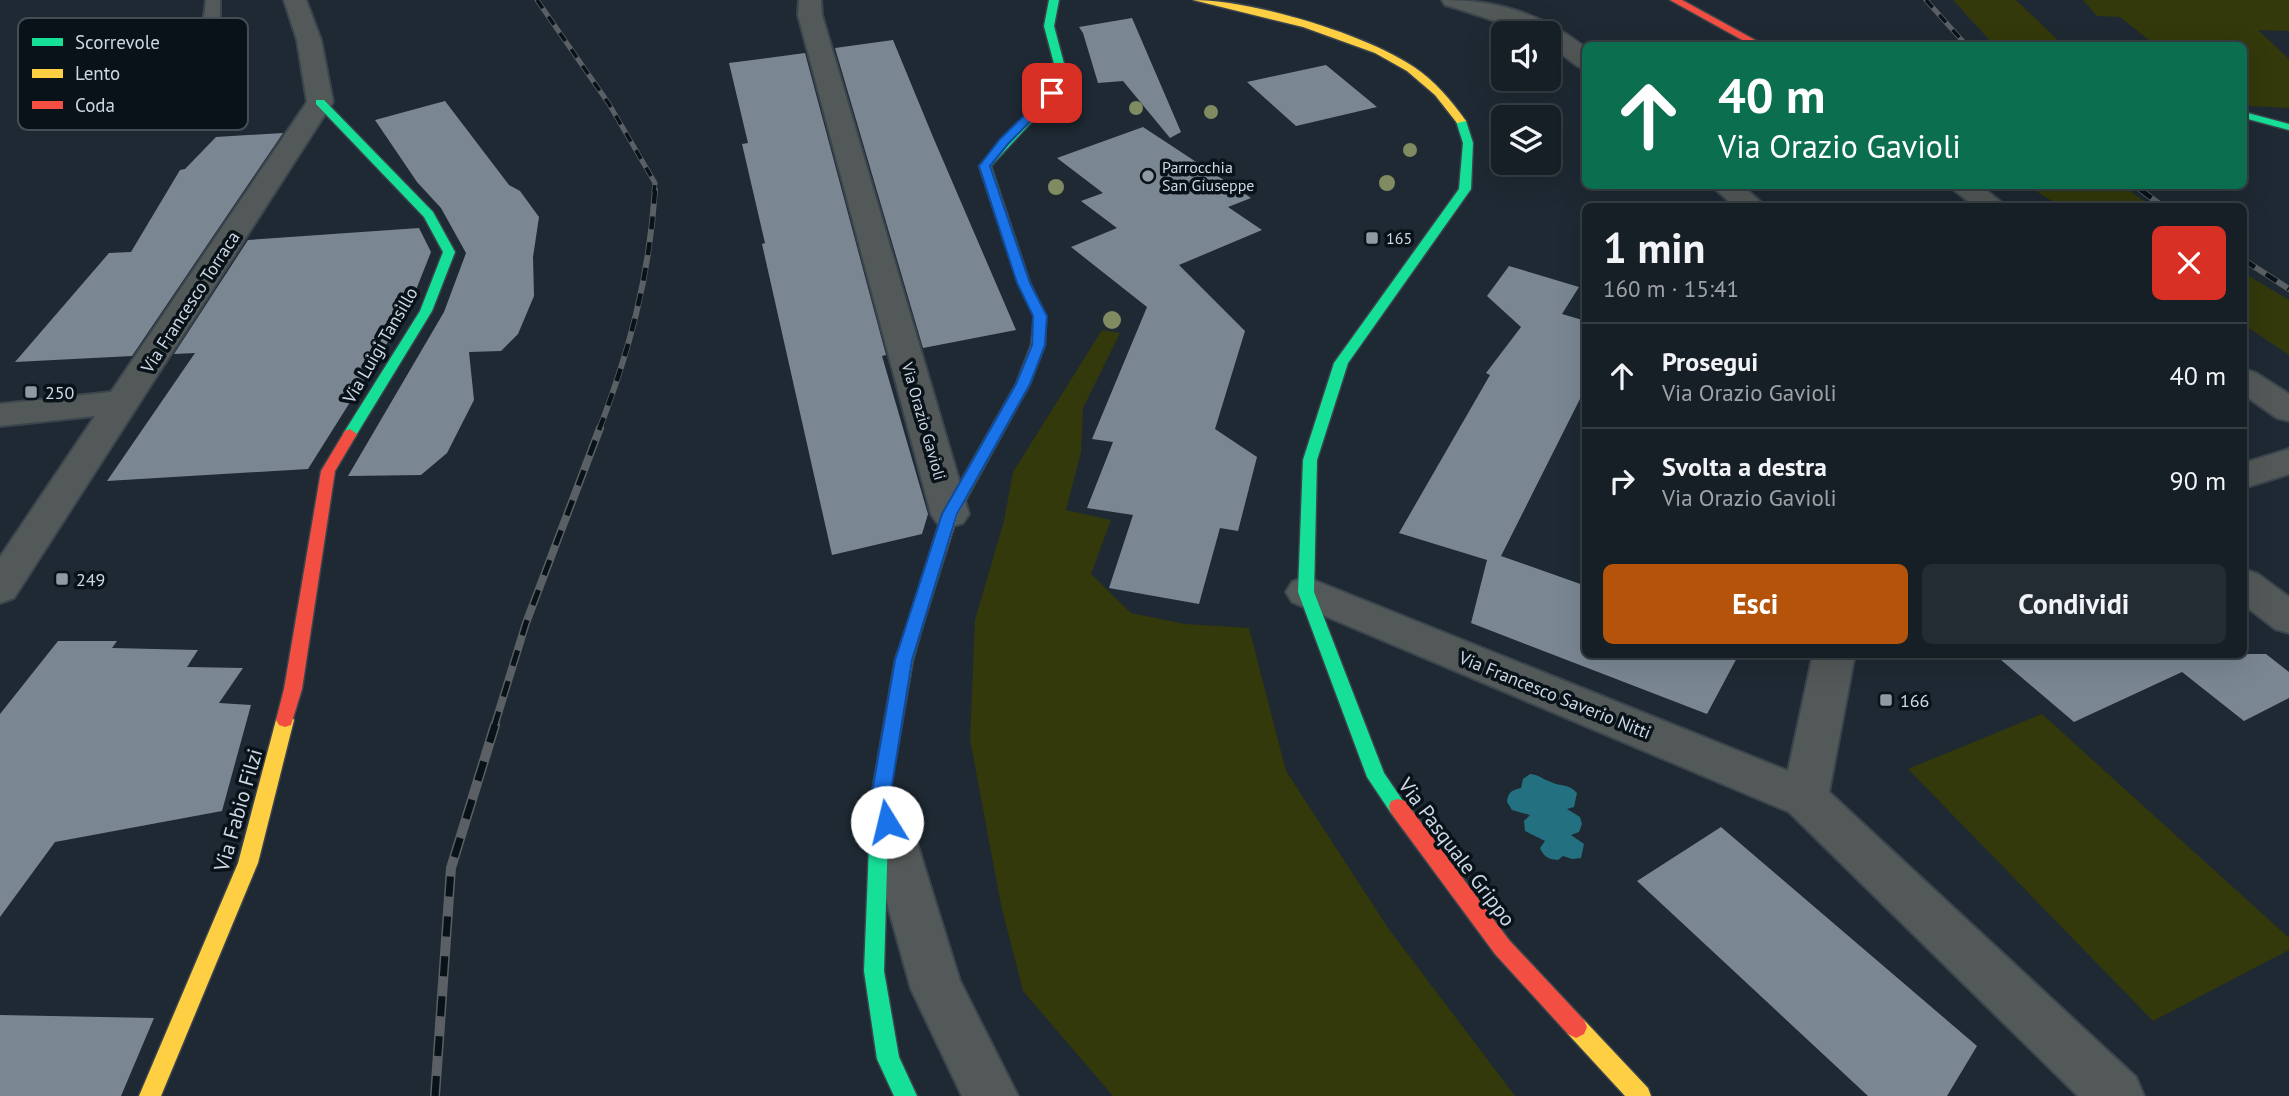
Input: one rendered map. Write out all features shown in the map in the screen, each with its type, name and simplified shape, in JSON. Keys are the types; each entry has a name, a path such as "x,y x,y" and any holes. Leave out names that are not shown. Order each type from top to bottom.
{"street":[{"path":"295,0 309,40 320,102"},
{"name":"Via Orazio Gavioli","path":"950,514 1023,384 1038,345 1040,316 1024,283 985,166 1004,141 1052,93 1062,75 1049,26 1054,0"},
{"path":"1198,0 1307,24 1378,50 1413,72 1442,96 1460,120 1468,143 1465,189 1341,363 1310,460 1306,592"},
{"path":"1453,0 1508,14 1538,27 1582,58"},
{"path":"1675,0 1754,42"},
{"name":"Via Orazio Gavioli","path":"810,7 950,514"},
{"name":"Via Francesco Torraca","path":"0,588 320,102"},
{"name":"Via Luigi Tansillo","path":"320,102 429,215 449,253 426,311 328,471 320,523"},
{"path":"2247,115 2289,127"},
{"path":"1730,189 1747,203"},
{"path":"1967,189 1988,203"},
{"path":"2247,382 2289,410"},
{"path":"0,415 124,402"},
{"path":"2247,475 2289,461"},
{"path":"906,1096 888,1059 874,971 880,798 904,660 950,514"},
{"name":"Via Fabio Filzi","path":"150,1096 247,863 293,688 320,523"},
{"path":"2247,586 2289,618"},
{"name":"Via Francesco Saverio Nitti","path":"1306,592 1805,798 2117,1096"},
{"name":"Via Pasquale Grippo","path":"1306,592 1376,778 1502,947 1640,1096"},
{"path":"1805,798 1834,658"},
{"path":"880,798 937,989 991,1096"}],"lane":[{"path":"211,18 213,0"}],"green space":[{"path":"1953,0 2016,0 2060,42 1991,42"},
{"path":"2083,0 2289,0 2289,31 2258,30 2289,59 2289,108 2250,106 2247,103 2247,42 2151,42 2120,17 2097,16"},
{"path":"2033,189 2127,189 2147,203 2055,203"},
{"path":"2247,275 2289,300 2289,355 2247,327"},
{"path":"1102,330 1120,333 1083,408 1081,452 1066,510 1111,520 1091,574 1131,613 1185,624 1249,628 1286,771 1388,928 1515,1096 1113,1096 1023,991 1001,905 970,739 975,620 1004,521 1013,472"},
{"path":"2042,714 2289,938 2289,950 2153,1021 1908,769"}],"water":[{"path":"1530,774 1567,786 1577,793 1574,807 1567,809 1580,817 1582,824 1579,832 1571,835 1584,844 1581,858 1563,856 1558,860 1543,854 1540,848 1545,841 1525,831 1524,821 1530,815 1512,810 1507,802 1509,794 1521,788 1523,779"}],"building":[{"path":"1132,18 1181,132 1170,138 1123,81 1098,83 1079,27"},
{"path":"893,40 1016,330 923,348 835,48"},
{"path":"805,53 886,355 882,356 928,514 922,534 832,555 762,244 765,243 742,144 748,143 729,63"},
{"path":"1326,65 1377,107 1296,126 1247,82"},
{"path":"445,101 509,185 520,191 539,217 533,257 534,296 518,334 501,351 469,352 474,400 447,453 421,475 348,476 444,312 466,253 441,208 417,182 375,120"},
{"path":"1143,127 1251,198 1228,207 1262,230 1179,265 1245,331 1215,429 1257,457 1238,531 1220,528 1199,604 1109,588 1133,515 1087,508 1113,442 1092,439 1147,307 1071,247 1117,228 1081,201 1103,193 1057,158"},
{"path":"283,133 132,356 15,362 109,253 131,252 180,170 185,169 216,137"},
{"path":"419,228 431,252 408,310 308,469 107,481 195,353 174,354 248,240"},
{"path":"1509,266 1579,287 1562,314 1582,320 1582,395 1501,556 1582,585 1582,658 1737,658 1707,714 1471,623 1487,560 1399,533 1490,375 1486,373 1521,327 1487,296"},
{"path":"58,641 117,641 112,648 198,650 187,667 243,668 219,703 251,705 222,811 55,842 0,917 0,714"},
{"path":"2247,654 2266,654 2289,672 2289,698 2244,721 2182,672 2074,722 1999,658 2247,658"},
{"path":"1721,827 1977,1046 1947,1096 1868,1096 1637,881"},
{"path":"0,1015 154,1018 121,1096 0,1096"}],"railway":[{"path":"537,0 609,104 655,183 654,192"},
{"path":"1926,0 1963,42"},
{"path":"2139,189 2143,192"},
{"path":"599,430 620,371 636,313 648,253 655,190"},
{"path":"2141,190 2158,203"},
{"path":"2247,262 2289,289"},
{"path":"494,727 526,623 600,428"},
{"path":"435,1096 451,868 495,725"}],"traffic: fast":[{"path":"1009,238 985,166 1046,100 1062,75 1049,26 1054,0"},
{"path":"320,102 429,215 449,252 426,311 350,434"},
{"path":"2247,116 2289,127"},
{"path":"1398,807 1376,777 1306,592 1310,460 1341,363 1465,189 1468,143 1461,121"},
{"path":"906,1096 888,1059 874,971 880,798 904,660 914,628"}],"traffic: slow":[{"path":"1198,0 1306,24 1379,51 1411,69 1439,92 1461,121"},
{"path":"914,628 950,514 1023,384 1038,345 1040,316 1024,283 1009,238"},
{"path":"150,1096 248,863 285,720"},
{"path":"1576,1027 1640,1096"}],"traffic: jam":[{"path":"1675,0 1754,42"},
{"path":"285,720 293,689 328,471 350,434"},
{"path":"1398,807 1502,947 1576,1027"}],"place":[{"name":"Parrocchia San Giuseppe","path":"1148,176"},
{"name":"165","path":"1372,238"},
{"name":"250","path":"31,392"},
{"name":"249","path":"62,579"},
{"name":"166","path":"1886,700"}],"route":[{"path":"887,822 880,798 904,660 950,514 1023,384 1038,345 1040,316 1024,283 990,189 985,166 1004,141 1052,93"}]}
